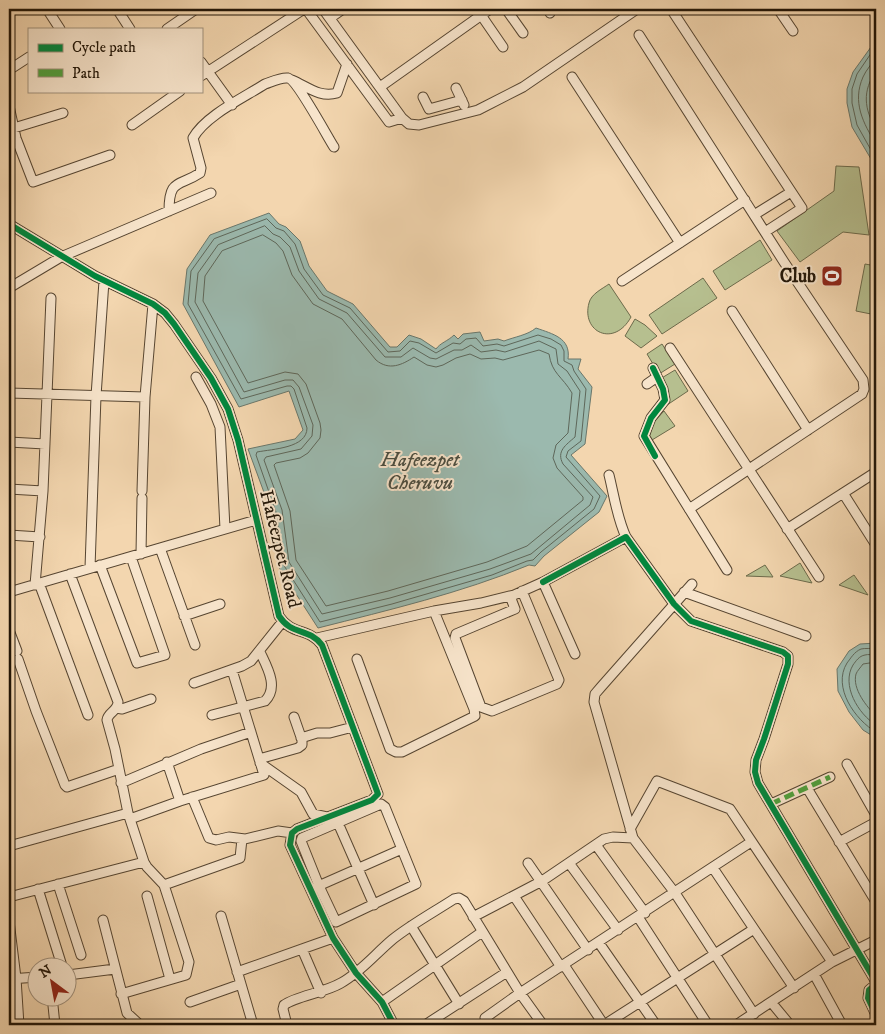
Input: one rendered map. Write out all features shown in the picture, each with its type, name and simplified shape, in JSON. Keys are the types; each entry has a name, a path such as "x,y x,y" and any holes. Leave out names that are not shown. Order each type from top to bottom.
{"street":[{"path":"47,9 59,28"},
{"path":"117,9 129,28"},
{"path":"173,27 196,9"},
{"path":"232,105 205,74 305,9 322,29 389,122 402,118"},
{"path":"323,9 402,118 409,124 419,125 478,110 523,88 637,9"},
{"path":"322,29 343,9"},
{"path":"380,87 490,9"},
{"path":"506,9 523,33"},
{"path":"671,9 802,208 765,232"},
{"path":"778,9 793,30"},
{"path":"481,15 503,48"},
{"path":"639,34 765,232 863,380 864,386 862,394 689,509"},
{"path":"9,70 28,58"},
{"path":"169,211 171,192 176,185 200,173 201,168 193,138 197,130 206,122 273,81 286,78 321,94 337,93 347,64"},
{"path":"572,76 680,243"},
{"path":"292,80 334,147"},
{"path":"456,88 467,112"},
{"path":"132,125 179,92"},
{"path":"423,97 429,109 462,100"},
{"path":"9,106 14,128 13,139 34,182 110,155"},
{"path":"14,128 63,113"},
{"path":"754,215 792,192"},
{"path":"9,288 61,256 211,193"},
{"path":"622,281 745,200"},
{"name":"Hafeezpet Road","path":"9,225 104,281 153,304 165,313 212,378 228,409 247,472 256,520 279,616 287,626 317,638"},
{"path":"90,568 96,396 104,281"},
{"path":"51,298 48,395 37,584 88,715"},
{"path":"140,554 145,397 153,304"},
{"path":"732,311 808,430"},
{"path":"670,348 819,577"},
{"path":"653,368 663,389 665,400 650,418 644,436 727,570"},
{"path":"196,377 212,404 220,427 225,529"},
{"path":"647,384 657,377"},
{"path":"9,393 145,397"},
{"path":"9,442 45,444"},
{"path":"787,529 876,472"},
{"path":"609,474 618,507 620,524 626,537 674,604 691,621 783,652 788,656 788,664 756,760 754,772 758,783 876,982 869,990 868,998 876,1015"},
{"path":"9,489 43,492"},
{"path":"843,493 876,545"},
{"path":"9,592 256,520"},
{"path":"9,535 40,537"},
{"path":"192,797 209,838 216,840 229,837 242,839 278,831 292,833 372,800 378,794 322,645 317,638 434,611 510,596 543,582 626,537"},
{"path":"160,548 195,645"},
{"path":"100,566 138,663 165,655 131,557"},
{"path":"70,574 118,702 116,708 107,718 129,816 144,862 164,885 189,962 186,975 121,994"},
{"path":"543,582 575,654"},
{"path":"692,584 595,694 594,702 632,834 675,893 754,1014"},
{"path":"510,596 515,609 456,634 455,638 481,707 492,711 557,684 559,680 522,591"},
{"path":"684,592 806,636"},
{"path":"184,616 220,604"},
{"path":"357,658 390,749 396,752 402,752 475,716 474,709 434,611"},
{"path":"194,683 232,670 251,661 283,621"},
{"path":"9,630 36,711 65,785 67,787 119,769"},
{"path":"212,715 265,701 270,696 272,684 260,652"},
{"path":"9,846 129,816 264,774 232,670"},
{"path":"116,708 122,709 152,699"},
{"path":"259,760 298,748 302,745 294,717"},
{"path":"301,738 317,733 330,733 353,727"},
{"path":"121,783 200,748 251,732"},
{"path":"259,760 301,792 313,814 327,817"},
{"path":"167,762 180,800"},
{"path":"847,764 876,815"},
{"path":"771,804 830,777"},
{"path":"632,834 657,781 730,809 832,962"},
{"path":"807,788 876,902"},
{"path":"292,833 290,838 292,848 315,887 336,922 416,884 384,807 381,804 302,838 301,843 315,887 333,938 356,973 382,1002 394,1025"},
{"path":"839,842 876,822"},
{"path":"338,823 374,904"},
{"path":"473,917 542,881 604,839 632,834"},
{"path":"164,885 240,858 242,839"},
{"path":"490,1025 485,1018 520,993 751,842"},
{"path":"292,848 301,843"},
{"path":"596,845 708,1025"},
{"path":"315,887 402,849"},
{"path":"9,897 144,862"},
{"path":"528,863 588,950"},
{"path":"569,863 618,930"},
{"path":"713,868 794,988"},
{"path":"58,884 82,955"},
{"path":"38,889 59,956"},
{"path":"147,896 170,979"},
{"path":"514,896 604,1025 754,928"},
{"path":"287,1025 284,1006 339,984 356,973 392,940 411,926 454,899 459,898 464,901 520,993 543,1025"},
{"path":"221,916 253,1025"},
{"path":"103,920 127,1013 140,1025"},
{"path":"9,921 12,978 19,1025"},
{"path":"411,926 460,1004"},
{"path":"382,1002 482,932"},
{"path":"237,972 333,938"},
{"path":"736,1025 832,962 876,940"},
{"path":"599,943 656,1025"},
{"path":"302,949 321,992"},
{"path":"78,974 115,969"},
{"path":"425,1025 508,972"},
{"path":"814,974 842,1025"},
{"path":"12,978 28,977"},
{"path":"190,1002 241,984"},
{"path":"772,1002 790,1025"},
{"path":"53,1006 55,1025"}],"green space":[{"path":"836,166 859,167 869,235 843,232 800,262 777,231 834,191"},
{"path":"760,240 772,260 725,290 713,271"},
{"path":"865,264 876,266 876,315 856,311"},
{"path":"703,278 717,298 662,334 649,315"},
{"path":"609,284 631,317 616,332 608,334 594,328 588,313 592,297"},
{"path":"635,319 657,336 641,348 625,336"},
{"path":"662,344 675,364 659,374 647,354"},
{"path":"675,370 688,391 667,405 665,391 660,379"},
{"path":"664,411 675,426 652,440 649,439 653,423"},
{"path":"800,563 812,583 780,576"},
{"path":"765,565 773,577 746,576"},
{"path":"854,575 868,595 839,585"}],"water":[{"path":"876,40 876,183 871,159 852,127 847,103 847,89 853,72"},
{"name":"Hafeezpet Cheruvu","path":"269,213 300,241 309,266 327,291 353,304 390,347 397,347 409,335 421,339 436,349 454,335 458,339 463,334 480,332 484,341 498,339 504,341 536,328 560,338 567,346 568,359 581,359 578,369 592,387 585,444 571,455 607,496 599,512 544,556 535,566 529,565 477,584 398,608 318,628 278,566 272,514 248,449 295,439 303,430 289,391 239,407 183,304 187,269 210,235"},
{"path":"876,643 876,738 863,730 849,712 838,691 837,669 849,651 860,644"}],"marked path":[{"path":"771,804 830,777"}],"cycle path":[{"path":"9,224 95,276 153,304 165,313 211,378 228,409 238,440 279,616 289,626 317,639 322,645 378,794 372,800 297,829 292,833 290,845 333,938 356,973 382,1002 394,1025"},
{"path":"653,368 663,389 665,400 651,418 644,436 655,456"},
{"path":"543,582 626,537 674,604 691,621 783,652 788,656 788,664 756,760 755,772 758,783 876,982 869,990 868,998 876,1015"}],"place":[{"name":"Club","path":"832,276"}]}
